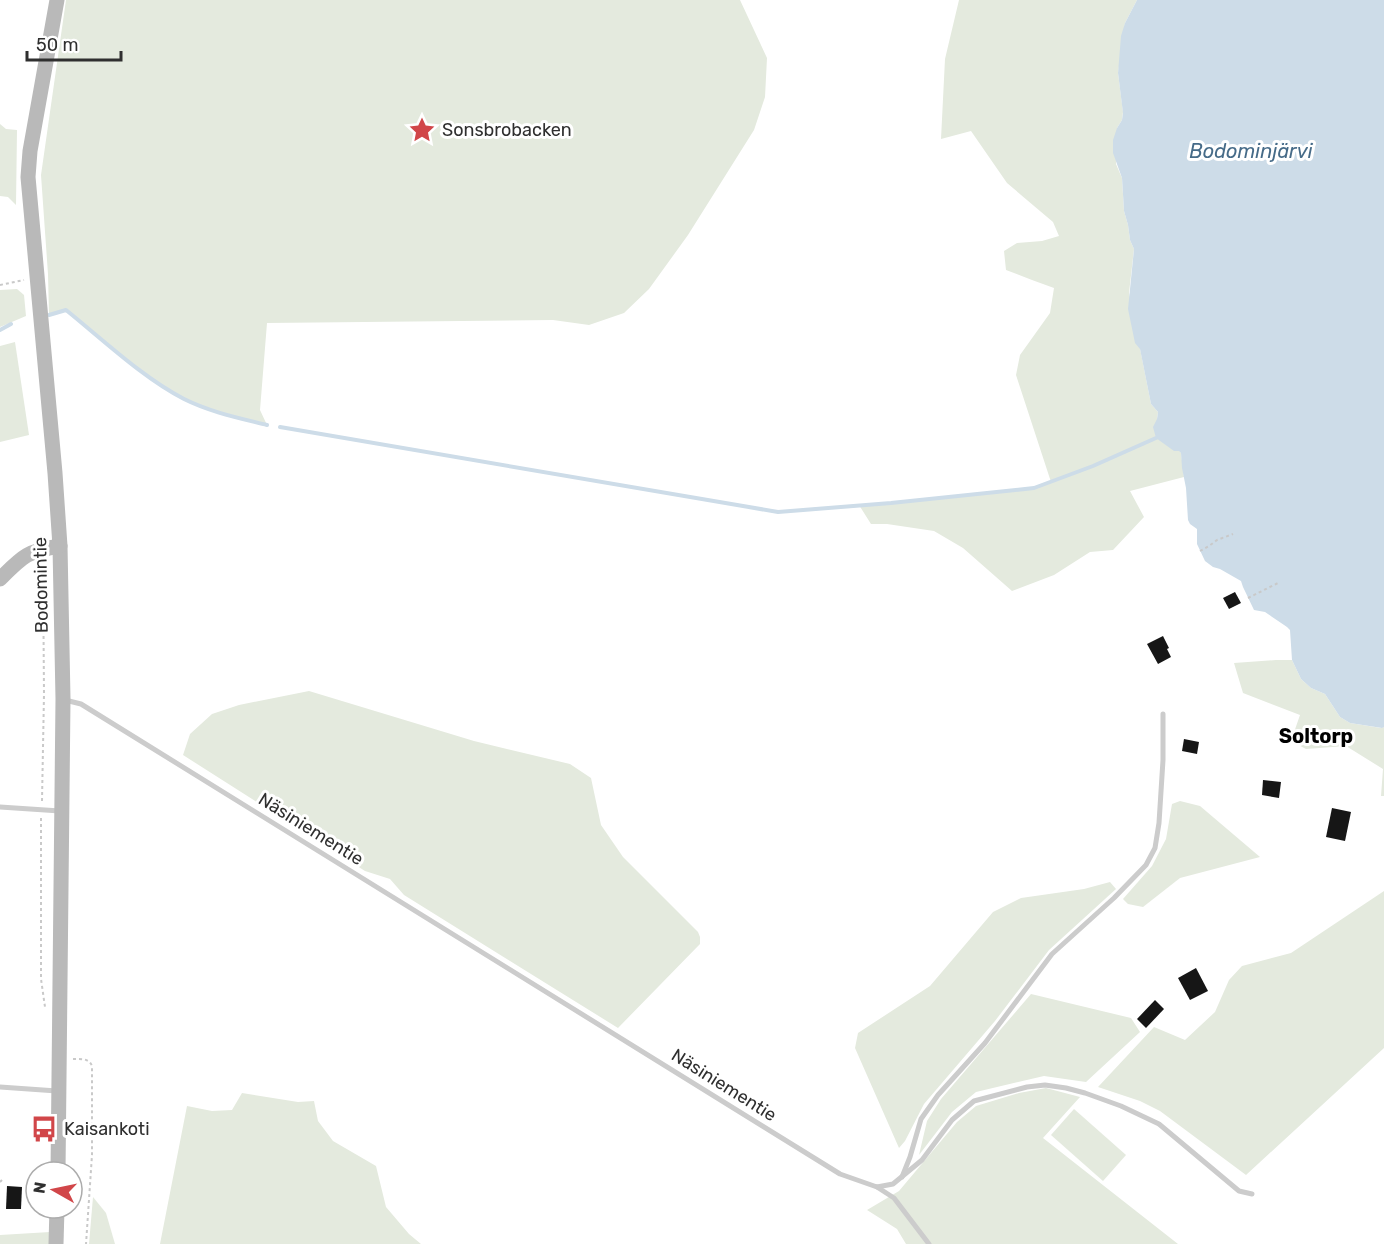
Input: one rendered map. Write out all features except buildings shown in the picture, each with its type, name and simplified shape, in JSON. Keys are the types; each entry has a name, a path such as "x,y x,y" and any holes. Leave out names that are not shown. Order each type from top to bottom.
{"main road":[{"name":"Bodomintie","path":"57,0 30,151 28,177 60,546 63,699 58,1160"},
{"path":"0,579 21,558 37,549 60,546"},
{"path":"56,1244 57,1220"}],"lane":[{"name":"Näsiniementie","path":"63,699 81,704 840,1174 877,1187 894,1198 929,1244"},
{"path":"901,1178 921,1119 938,1095 985,1043 1052,954 1114,898 1146,865 1155,848 1159,823 1163,714"},
{"path":"0,807 62,812"},
{"path":"877,1187 893,1184 922,1160 952,1120 974,1101 1019,1089 1045,1085 1085,1093 1159,1124 1239,1191 1252,1194"},
{"path":"0,1087 59,1091"}],"path":[{"path":"0,285 37,277"},
{"path":"1200,551 1217,540 1233,534"},
{"path":"1248,598 1280,582"},
{"path":"71,1059 87,1059 92,1066 92,1155 86,1244"}],"shaded area":[{"path":"66,0 740,0 767,58 765,97 754,130 688,235 649,289 624,313 589,325 553,320 267,323 260,410 267,425 214,411 184,399 138,370 66,310 49,315 41,175"},
{"path":"959,0 1137,0 1125,23 1118,73 1123,112 1122,120 1117,128 1116,164 1122,178 1124,211 1134,249 1129,293 1151,404 1158,412 1157,419 1181,453 1184,477 1130,491 1144,517 1113,550 1090,552 1054,575 1012,591 963,548 934,531 871,524 859,505 1034,488 1051,482 1016,375 1020,355 1050,313 1054,288 1006,270 1004,251 1017,243 1042,241 1059,236 1053,222 1007,183 971,131 941,139 945,59"},
{"path":"0,124 6,129 17,130 16,205 8,197 0,196"},
{"path":"17,289 24,295 26,316 0,327 0,290"},
{"path":"15,342 29,435 0,442 0,346"},
{"path":"1292,660 1301,679 1311,688 1325,694 1340,717 1350,723 1384,727 1384,796 1381,796 1383,769 1346,746 1306,749 1291,741 1300,715 1243,693 1234,663"},
{"path":"309,691 474,741 570,764 591,778 601,825 623,857 698,932 700,944 618,1028 404,895 390,879 365,871 183,755 190,734 212,714 239,705"},
{"path":"1180,801 1200,806 1260,857 1180,878 1143,907 1128,904 1123,899 1152,866 1166,839 1172,804"},
{"path":"1110,882 1116,889 1049,950 995,1021 924,1104 899,1148 855,1048 858,1033 930,986 993,912 1021,898 1084,889"},
{"path":"1384,891 1384,1048 1246,1175 1160,1111 1140,1101 1098,1087 1154,1027 1185,1040 1215,1012 1229,980 1242,966 1291,953"},
{"path":"1031,994 1131,1018 1140,1032 1086,1082 1044,1076 976,1092 952,1112 919,1155 927,1121 941,1099"},
{"path":"1046,1088 1080,1097 1043,1138 1178,1244 906,1244 897,1229 867,1210 899,1191 957,1122 976,1106 1019,1093"},
{"path":"242,1093 298,1102 314,1101 318,1121 333,1141 376,1166 386,1207 409,1234 421,1244 160,1244 187,1106 212,1111 232,1110"},
{"path":"1074,1109 1126,1155 1103,1181 1051,1135"},
{"path":"93,1197 106,1213 115,1244 89,1244"},
{"path":"50,1232 50,1244 0,1244 0,1235"}],"water":[{"name":"Bodominjärvi","path":"1137,0 1384,0 1384,727 1382,728 1350,723 1340,717 1325,694 1311,688 1301,679 1292,660 1290,630 1265,612 1254,610 1241,581 1205,561 1197,544 1197,529 1188,520 1181,453 1174,451 1156,438 1153,427 1158,412 1151,404 1140,349 1135,343 1128,309 1134,249 1124,211 1122,178 1113,153 1113,140 1123,113 1118,73 1121,36"}],"waterway":[{"path":"49,315 66,310 138,369 184,399 214,411 267,425"},
{"path":"0,330 11,324"},
{"path":"280,427 778,512 1034,488 1093,466 1156,438"}],"place":[{"name":"Sonsbrobacken","path":"422,130"},
{"name":"Kaisankoti","path":"44,1129"}],"district":[{"name":"Soltorp","path":"1316,736"}]}
